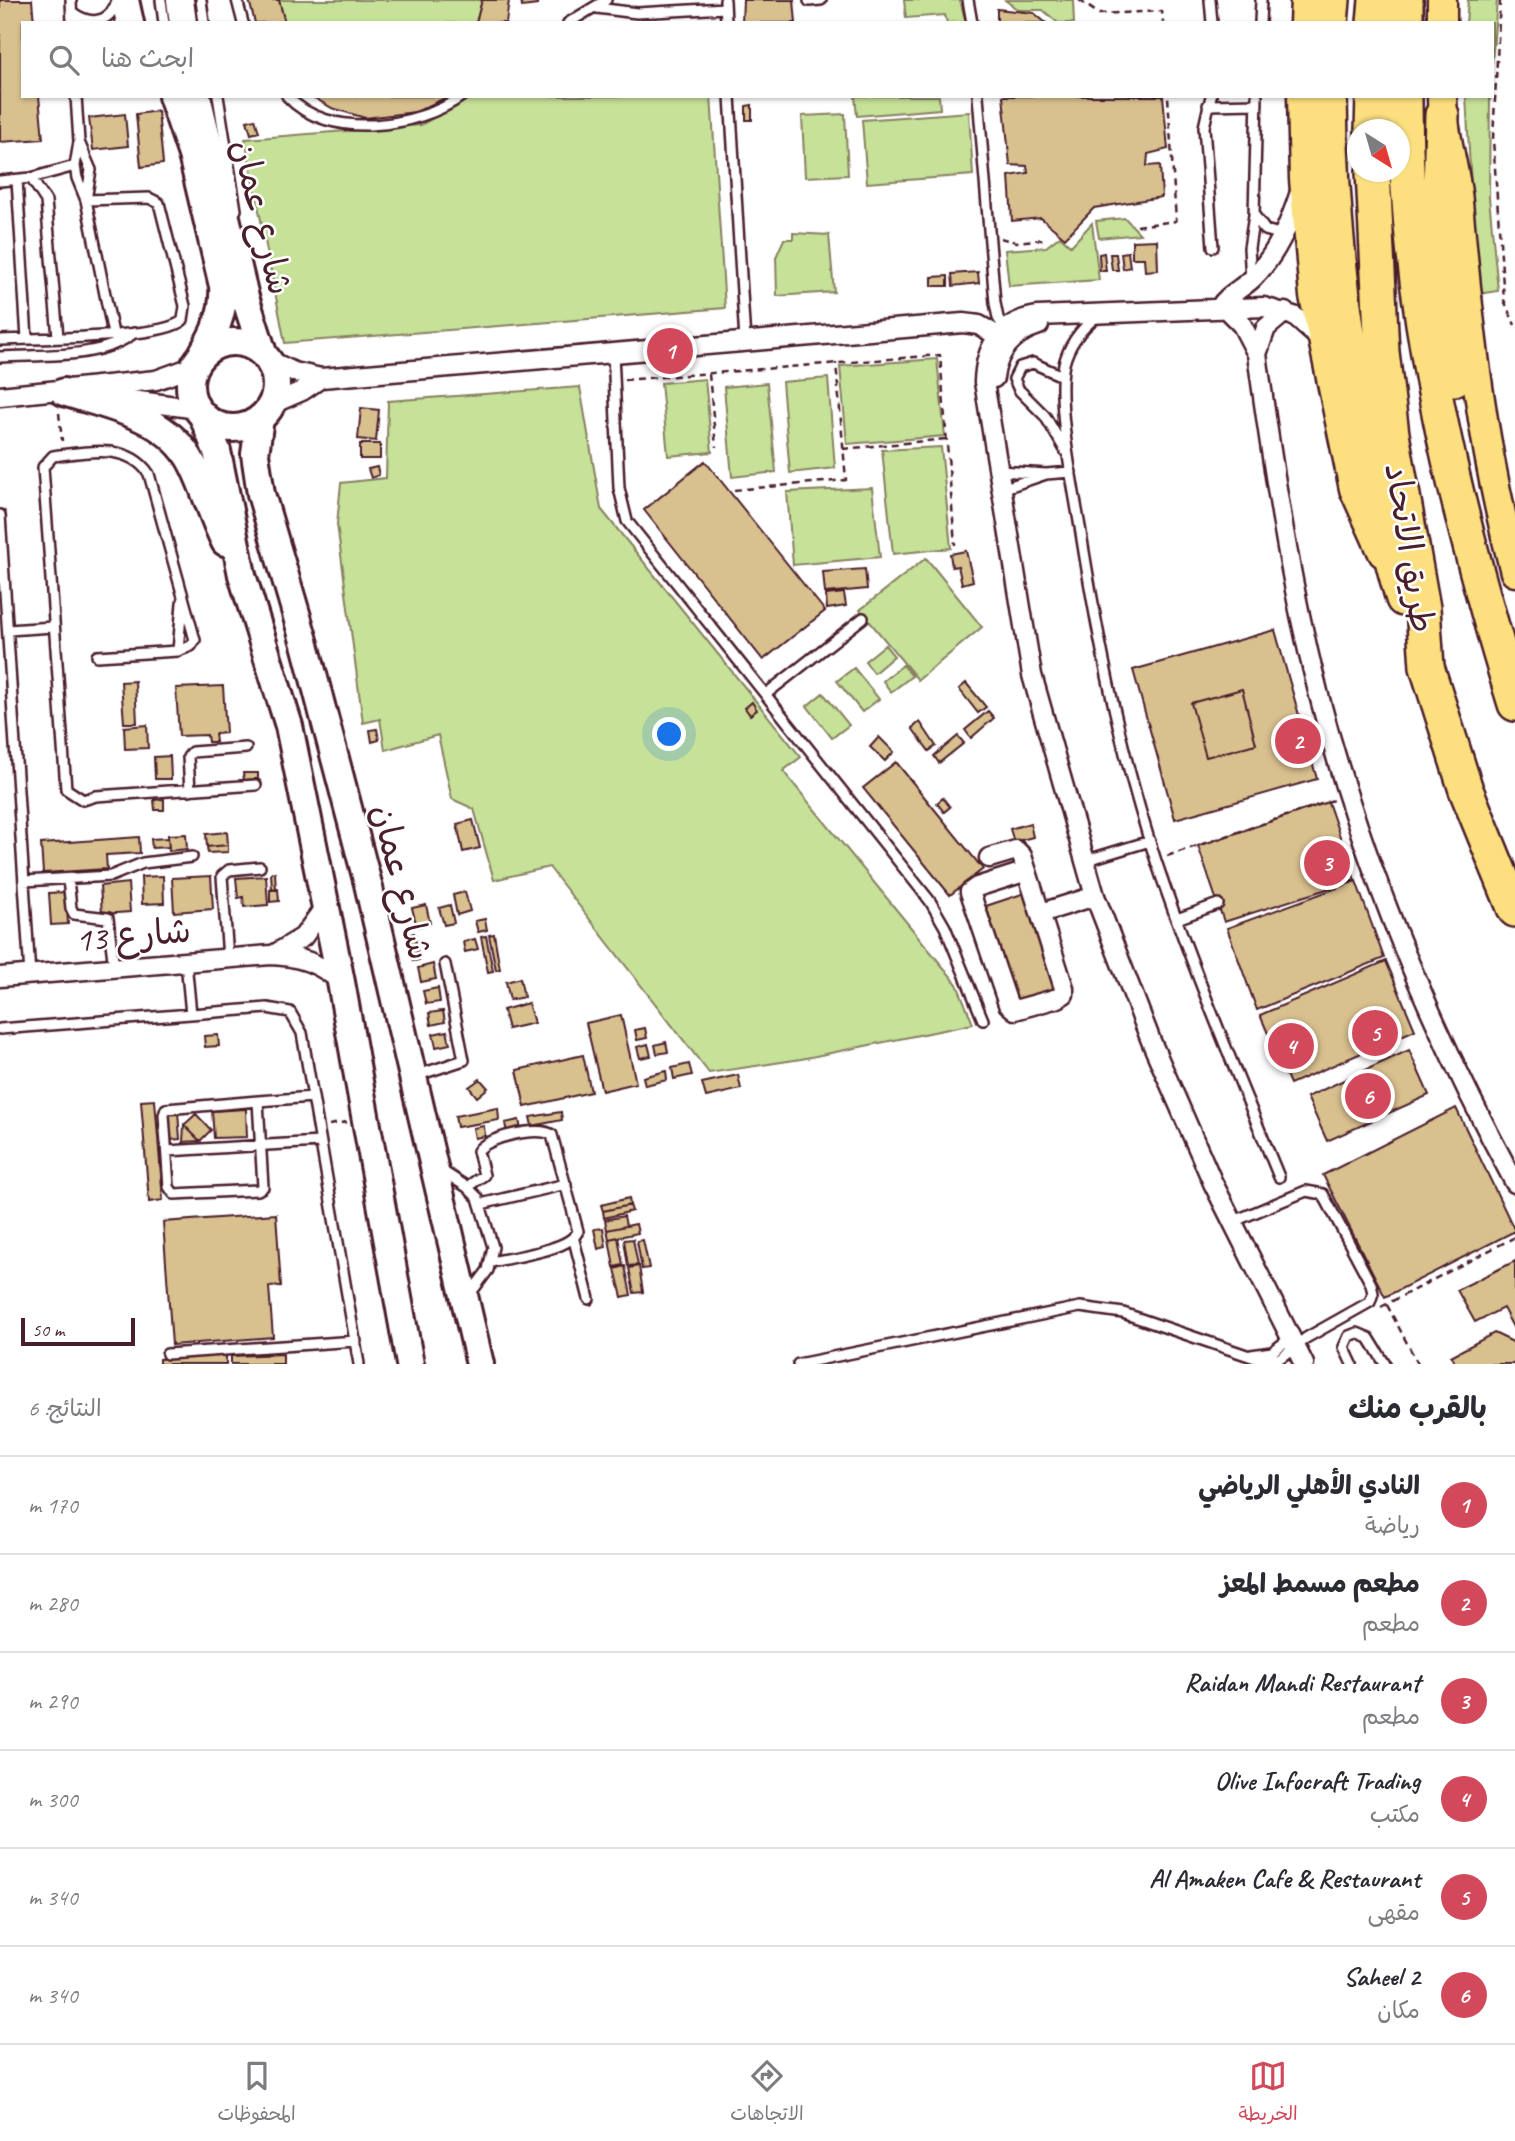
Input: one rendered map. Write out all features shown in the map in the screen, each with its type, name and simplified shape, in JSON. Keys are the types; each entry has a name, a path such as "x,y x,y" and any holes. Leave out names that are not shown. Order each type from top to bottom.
{"highway":[{"path":"1331,21 1333,0"},
{"path":"1374,21 1376,0"},
{"path":"1406,0 1406,21"},
{"path":"1330,98 1331,176 1345,321 1368,451 1394,570 1427,667"},
{"path":"1373,98 1373,119"},
{"name":"طريق الاتحاد","path":"1405,98 1409,210 1429,360 1475,565 1515,704"},
{"path":"1442,106 1438,234 1455,395 1457,483"},
{"name":"طريق الاتحاد","path":"1374,182 1382,352 1392,434 1423,608 1427,667 1466,790 1515,910"}],"main road":[{"path":"1304,21 1305,0"},
{"path":"1442,0 1442,21"},
{"path":"1303,98 1308,250 1323,342 1354,489 1373,536 1394,570"},
{"path":"1442,106 1456,179 1468,322 1480,417 1515,572"}],"street":[{"path":"125,0 130,21"},
{"path":"180,0 183,21"},
{"name":"شارع عمان","path":"173,98 185,132 225,303 198,361"},
{"name":"شارع عمان","path":"197,98 214,177 247,307 266,357"},
{"path":"1224,309 1251,280 1283,235 1304,179"},
{"path":"1304,1364 1231,1222 1151,1041 1095,896 1032,675 985,370 990,348 1002,332 1027,318 1264,307 1284,312 1303,322 1323,342"},
{"path":"1224,309 1242,325 1256,354 1300,617 1350,795 1394,924 1436,1024 1515,1183"},
{"path":"1256,354 1266,328 1284,312"},
{"path":"993,427 995,372 1008,344 1032,327 1080,316"},
{"path":"0,396 61,392 156,380 198,361 210,349 231,342 243,343 294,372 321,378 963,323 1002,332"},
{"path":"266,357 276,382 266,411"},
{"path":"198,361 191,393 221,467 242,575 289,726 341,982 410,1364"},
{"path":"61,392 200,412 210,421 241,427 321,378"},
{"path":"61,392 141,417 173,438 190,460 216,523 242,575"},
{"name":"شارع عمان","path":"266,411 255,454 261,494 330,738 467,1298 480,1364"},
{"path":"989,859 1016,850 1022,856 1065,991 1058,998 1015,1010 1008,1004 970,892 977,887 1027,872"},
{"path":"1041,913 1095,896"},
{"name":"شارع 13","path":"271,955 303,937 324,908"},
{"name":"شارع 13","path":"0,978 271,955 293,956 314,963 341,982"}],"lane":[{"path":"71,0 72,21"},
{"path":"95,21 108,14 117,0"},
{"path":"160,0 164,21"},
{"path":"201,0 204,21"},
{"path":"237,0 242,21"},
{"path":"572,21 606,0"},
{"path":"809,1 821,0"},
{"path":"968,0 972,21"},
{"path":"1210,0 1212,21"},
{"path":"1260,21 1261,0"},
{"path":"597,8 625,13 725,4"},
{"path":"72,12 84,21"},
{"path":"76,98 79,142 75,166 86,200 113,334"},
{"path":"180,98 185,132"},
{"path":"218,98 236,206 232,243"},
{"path":"290,98 313,114 359,125 409,120 434,112 458,98"},
{"path":"730,98 745,341"},
{"path":"978,98 996,311 1002,332"},
{"path":"1213,247 1204,127 1210,100 1257,100 1254,215 1249,247 1251,280"},
{"path":"79,142 91,170 86,200"},
{"path":"0,181 31,178 75,166"},
{"path":"31,178 46,201 58,337"},
{"path":"17,180 27,339"},
{"path":"0,340 134,333 171,328 185,316 161,207 156,200 86,200"},
{"path":"1254,215 1265,230 1283,235"},
{"path":"1100,314 1074,341 1062,376 1071,472 1101,656 1156,860 1279,1177"},
{"path":"0,357 101,349 118,344 134,333"},
{"path":"613,353 619,488 627,521 930,901 945,927 984,1020"},
{"path":"1062,376 1033,363 1020,367 1014,379 1018,390 1045,416 1069,456"},
{"path":"97,656 178,651 191,646 195,640 152,482 144,467 131,456 116,452 48,458 43,467 64,783 71,794 83,800 96,796 257,785"},
{"path":"1001,480 1071,472"},
{"path":"1001,480 1046,474"},
{"path":"0,515 30,975"},
{"path":"178,651 183,597"},
{"path":"766,694 863,618"},
{"path":"8,630 53,628"},
{"path":"190,790 188,757 192,752 246,748"},
{"path":"1084,861 1150,841"},
{"path":"24,881 116,875 143,863 192,857"},
{"path":"228,958 222,876 229,870 260,867"},
{"path":"68,879 74,914 108,918 114,968"},
{"path":"1177,919 1218,904"},
{"path":"186,962 191,1014"},
{"path":"413,1076 464,1060 445,964"},
{"path":"0,1029 267,1008 290,1012 302,1033 359,1364"},
{"path":"258,1101 264,1182 261,1189 180,1196 174,1194 169,1187 164,1115 169,1106 313,1097"},
{"path":"467,1187 484,1175 478,1151 482,1144 541,1129 552,1135 578,1231 574,1240 589,1299"},
{"path":"167,1151 320,1142"},
{"path":"434,1166 467,1187 481,1204 493,1247 491,1262 467,1298"},
{"path":"481,1204 566,1184"},
{"path":"798,1364 1080,1307 1123,1313 1249,1355 1272,1352 1367,1306 1373,1293 1371,1284 1327,1199 1318,1191 1306,1191 1231,1222"},
{"path":"491,1262 574,1240"},
{"path":"1352,1364 1344,1348 1349,1336 1357,1333 1369,1338 1385,1364"},
{"path":"167,1354 356,1341"}],"path":[{"path":"1079,0 1099,14 1162,11 1163,21"},
{"path":"1500,0 1493,139 1504,300 1515,325"},
{"path":"1137,226 1176,221 1168,98"},
{"path":"990,235 1016,242 1044,239"},
{"path":"614,381 940,355 955,545"},
{"path":"733,490 846,480 836,363"},
{"path":"709,374 716,446"},
{"path":"61,392 63,455"},
{"path":"843,449 946,439"},
{"path":"1156,860 1350,795"},
{"path":"318,1127 364,1119"},
{"path":"1375,1310 1515,1237"},
{"path":"1386,1304 1418,1364"}],"green space":[{"path":"279,0 482,0 477,21 284,21"},
{"path":"904,0 960,0 965,21 946,21 945,15 906,18"},
{"path":"1005,0 1073,0 1074,21 1056,21 1043,10 1018,10"},
{"path":"1468,0 1497,0 1494,38 1494,21 1466,21"},
{"path":"468,98 711,98 725,308 285,343 245,139 421,125"},
{"path":"855,98 939,98 940,109 857,116"},
{"path":"1466,98 1490,98 1489,197 1498,291 1477,294"},
{"path":"969,112 973,175 867,183 862,120"},
{"path":"845,114 848,175 805,177 802,116"},
{"path":"1125,218 1140,234 1099,238 1096,221"},
{"path":"1092,223 1099,280 1009,286 1005,250 1046,247 1060,236 1071,246"},
{"path":"793,233 829,235 834,292 777,296 776,257 784,239 793,239"},
{"path":"937,359 945,436 847,444 840,366"},
{"path":"828,378 835,468 790,473 782,382"},
{"path":"705,379 712,452 668,456 661,383"},
{"path":"767,383 776,472 732,477 724,387"},
{"path":"580,387 601,509 801,757 783,771 957,984 973,1024 801,1059 709,1073 549,867 494,880 474,809 452,799 438,735 385,750 380,719 363,723 337,524 341,483 386,478 388,401"},
{"path":"941,447 951,548 893,554 882,450"},
{"path":"872,488 880,557 793,565 787,492"},
{"path":"926,558 982,627 918,680 860,610"},
{"path":"885,645 894,656 874,673 865,661"},
{"path":"903,665 912,676 891,692 883,681"},
{"path":"854,668 879,699 862,712 837,681"},
{"path":"823,693 849,725 832,738 807,706"}],"building":[{"path":"0,0 32,0 34,21 21,21 21,98 39,98 43,139 0,142"},
{"path":"249,0 279,0 284,21 254,21"},
{"path":"482,0 509,0 506,21 477,21"},
{"path":"521,0 537,0 537,5 522,7"},
{"path":"743,0 794,0 796,21 742,21"},
{"path":"997,9 1034,13 1044,21 997,21"},
{"path":"314,98 445,98 416,112 365,118 332,108"},
{"path":"1003,98 1163,98 1168,149 1148,154 1147,166 1160,165 1162,197 1094,208 1065,238 1041,218 1012,221 1009,176 1028,173 1027,166 1010,165"},
{"path":"752,105 752,120 746,120 746,106"},
{"path":"158,111 163,164 141,167 136,114"},
{"path":"125,114 128,146 93,150 89,118"},
{"path":"255,119 259,132 251,134 247,121"},
{"path":"1157,240 1158,270 1145,271 1144,258 1132,258 1132,241"},
{"path":"1128,252 1130,267 1123,269 1121,253"},
{"path":"1104,253 1106,271 1100,271 1099,254"},
{"path":"1110,254 1116,254 1118,270 1112,270"},
{"path":"978,272 979,283 953,286 952,274"},
{"path":"948,276 948,286 932,286 932,277"},
{"path":"361,408 379,410 376,441 358,439"},
{"path":"360,444 380,444 380,459 360,459"},
{"path":"705,461 825,611 763,660 644,510"},
{"path":"377,467 379,475 371,478 368,469"},
{"path":"966,551 973,581 962,584 958,566 952,567 950,554"},
{"path":"865,569 867,589 825,593 823,572"},
{"path":"844,593 846,606 827,609 826,595"},
{"path":"1275,630 1317,779 1175,819 1133,670","holes":["1242,689 1256,744 1206,757 1191,703"]},
{"path":"135,681 137,723 124,723 121,682"},
{"path":"966,683 986,707 978,713 959,689"},
{"path":"223,686 226,733 215,734 216,742 208,742 207,735 179,736 176,688"},
{"path":"1242,689 1256,744 1206,757 1191,703"},
{"path":"752,702 757,710 750,715 745,708"},
{"path":"988,711 994,718 971,738 965,730"},
{"path":"920,722 936,746 929,751 912,728"},
{"path":"147,725 148,748 125,749 124,727"},
{"path":"377,729 379,740 372,742 370,730"},
{"path":"958,736 964,743 939,763 934,756"},
{"path":"879,737 894,752 885,761 870,747"},
{"path":"170,756 171,779 155,779 154,757"},
{"path":"896,762 983,869 950,895 863,788"},
{"path":"243,773 258,773 258,779 244,780"},
{"path":"943,798 950,807 944,812 937,803"},
{"path":"164,799 164,810 155,810 154,800"},
{"path":"1328,802 1355,880 1224,922 1198,846"},
{"path":"473,820 480,848 463,852 457,824"},
{"path":"1030,823 1033,837 1014,842 1010,829"},
{"path":"227,832 228,845 207,847 206,834"},
{"path":"186,834 187,849 169,851 168,835"},
{"path":"139,837 140,853 106,855 107,869 43,873 41,844"},
{"path":"168,838 169,847 152,848 151,839"},
{"path":"228,845 228,852 208,853 207,847"},
{"path":"275,872 276,890 272,890 271,873"},
{"path":"163,876 164,903 142,904 141,877"},
{"path":"211,876 213,909 174,912 172,878"},
{"path":"266,876 268,905 244,907 243,897 238,898 236,878"},
{"path":"1356,881 1384,958 1257,1010 1227,928"},
{"path":"128,883 130,912 102,914 100,886"},
{"path":"278,889 279,901 270,902 270,890"},
{"path":"66,892 68,924 51,925 49,893"},
{"path":"465,892 470,911 457,915 453,895"},
{"path":"1025,893 1058,996 1019,1008 986,906"},
{"path":"426,905 430,923 417,927 412,908"},
{"path":"450,905 454,923 444,925 439,908"},
{"path":"485,919 487,930 478,932 475,921"},
{"path":"414,933 419,960 413,961 408,935"},
{"path":"494,934 500,969 496,970 489,935"},
{"path":"486,936 493,971 488,972 481,937"},
{"path":"475,939 478,949 465,952 463,942"},
{"path":"1386,961 1415,1030 1290,1084 1260,1015"},
{"path":"433,964 436,979 421,982 418,968"},
{"path":"520,978 524,997 510,1000 506,982"},
{"path":"438,988 440,1002 426,1004 423,991"},
{"path":"528,1003 534,1023 508,1029 503,1010"},
{"path":"443,1011 445,1022 431,1025 429,1013"},
{"path":"621,1015 636,1083 602,1091 586,1023"},
{"path":"645,1028 647,1038 637,1040 635,1030"},
{"path":"447,1031 450,1044 436,1047 433,1034"},
{"path":"218,1035 219,1046 205,1047 204,1036"},
{"path":"666,1042 668,1052 657,1054 655,1045"},
{"path":"648,1044 651,1056 640,1058 637,1047"},
{"path":"1409,1050 1429,1095 1327,1141 1307,1097"},
{"path":"583,1055 591,1092 525,1107 517,1070"},
{"path":"689,1064 692,1075 674,1079 672,1068"},
{"path":"666,1071 667,1080 645,1085 643,1077"},
{"path":"738,1075 741,1089 706,1097 702,1083"},
{"path":"480,1079 488,1088 477,1097 469,1087"},
{"path":"155,1100 163,1200 149,1202 141,1101"},
{"path":"498,1108 499,1120 457,1127 455,1116"},
{"path":"1456,1108 1515,1231 1385,1297 1323,1175"},
{"path":"246,1109 247,1137 214,1138 212,1111"},
{"path":"178,1112 180,1139 170,1140 168,1113"},
{"path":"561,1112 562,1120 532,1126 530,1117"},
{"path":"196,1114 211,1130 200,1141 184,1125"},
{"path":"519,1120 521,1129 507,1133 505,1123"},
{"path":"184,1125 200,1141 183,1142"},
{"path":"484,1126 485,1136 475,1138 473,1128"},
{"path":"629,1198 630,1205 603,1211 601,1205"},
{"path":"630,1205 632,1211 604,1218 603,1211"},
{"path":"276,1214 281,1286 269,1287 273,1337 172,1345 163,1222"},
{"path":"624,1216 626,1226 607,1230 605,1220"},
{"path":"636,1224 638,1233 609,1239 607,1230"},
{"path":"603,1228 606,1247 598,1249 594,1229"},
{"path":"618,1237 623,1265 614,1267 609,1239"},
{"path":"633,1239 638,1265 628,1266 624,1240"},
{"path":"643,1240 649,1268 642,1269 637,1241"},
{"path":"1515,1261 1515,1331 1503,1308 1475,1322 1457,1290"},
{"path":"625,1266 631,1295 622,1297 615,1269"},
{"path":"639,1266 643,1292 634,1293 629,1268"},
{"path":"1494,1333 1515,1343 1515,1364 1456,1364 1451,1356"},
{"path":"283,1354 283,1364 231,1364 231,1356"},
{"path":"226,1355 226,1364 159,1364 159,1359"}],"place":[{"name":"النادي الأهلي الرياضي","path":"670,351"},
{"name":"مطعم مسمط المعز","path":"1298,741"},
{"name":"Raidan Mandi Restaurant","path":"1327,863"},
{"name":"Al Amaken Cafe & Restaurant","path":"1375,1033"},
{"name":"Olive Infocraft Trading","path":"1291,1046"},
{"name":"Saheel 2","path":"1368,1096"}]}
